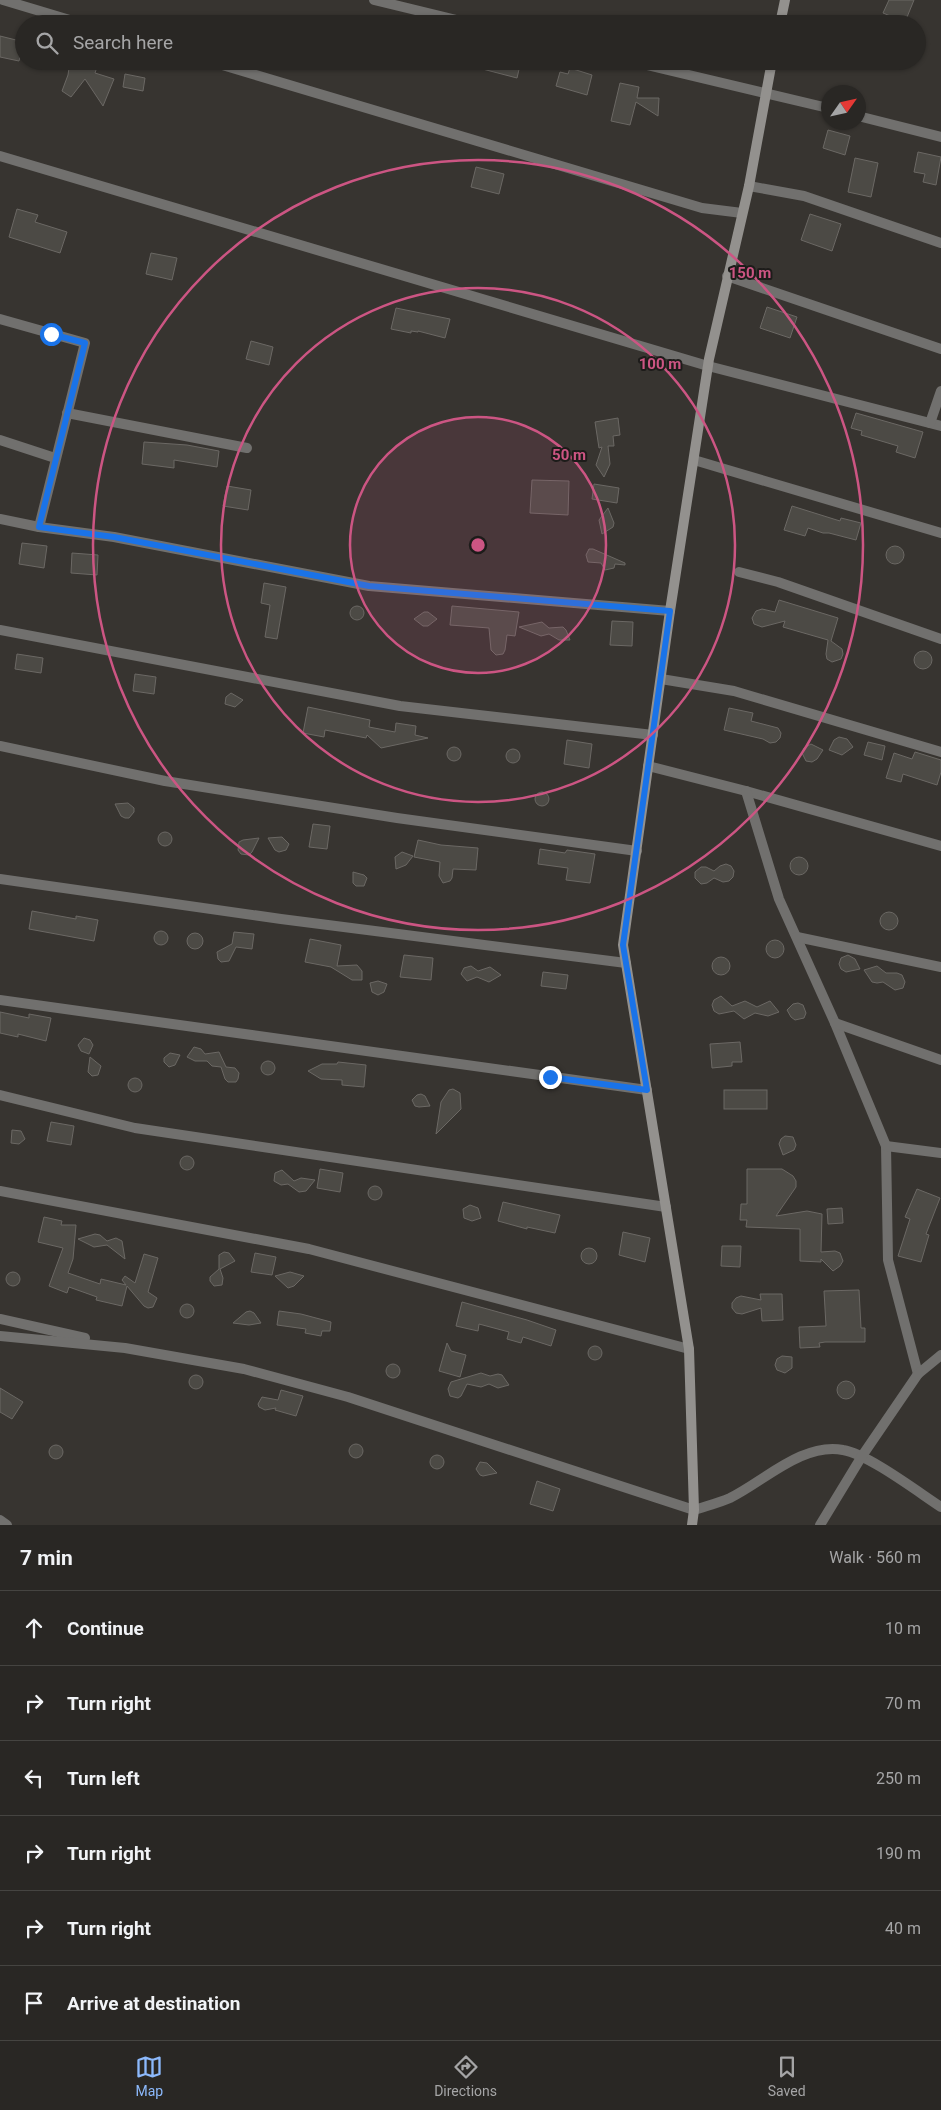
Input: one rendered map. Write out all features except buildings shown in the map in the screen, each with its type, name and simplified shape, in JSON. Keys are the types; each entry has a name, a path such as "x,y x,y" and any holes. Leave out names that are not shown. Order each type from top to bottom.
{"street":[{"path":"3,0 53,15"},
{"path":"374,0 436,15"},
{"path":"782,15 785,0"},
{"path":"239,70 702,208 742,213"},
{"path":"669,70 821,106"},
{"path":"692,1525 694,1510 689,1349 623,945 670,611 708,366 749,186 770,70"},
{"path":"866,118 941,137"},
{"path":"0,156 708,366 941,426"},
{"path":"749,186 804,196 941,243"},
{"path":"727,276 941,349"},
{"path":"0,319 85,343 39,527"},
{"path":"930,423 941,391"},
{"path":"67,412 247,448"},
{"path":"0,440 55,458"},
{"path":"694,460 941,533"},
{"path":"0,519 39,527 114,537 369,586 670,611"},
{"path":"739,572 778,582 941,639"},
{"path":"0,630 400,706 653,735"},
{"path":"661,679 734,691 941,752"},
{"path":"0,746 174,782 397,818 637,851"},
{"path":"648,766 746,791 941,846"},
{"path":"746,791 779,899 835,1023 886,1146 888,1260 918,1374"},
{"path":"0,879 281,920 626,963"},
{"path":"797,937 941,967"},
{"path":"0,1000 647,1090"},
{"path":"835,1023 941,1060"},
{"path":"0,1095 134,1128 666,1207"},
{"path":"886,1146 941,1153"},
{"path":"0,1191 309,1249 689,1349"},
{"path":"0,1319 125,1348 244,1369 348,1397 694,1510 730,1498 777,1468 818,1451 832,1449 844,1450 862,1456 941,1507"},
{"path":"0,1336 125,1348"},
{"path":"820,1525 862,1456 918,1374 941,1355"},
{"path":"0,1520 7,1525"}],"route":[{"path":"51,334 85,343 39,527 114,537 369,586 670,611 623,945 647,1090 550,1077"}]}
